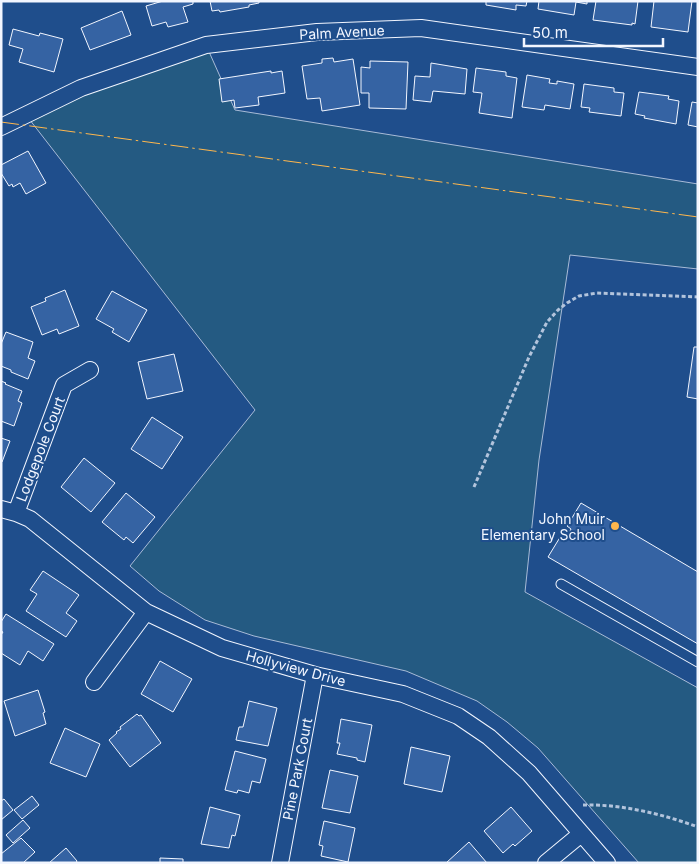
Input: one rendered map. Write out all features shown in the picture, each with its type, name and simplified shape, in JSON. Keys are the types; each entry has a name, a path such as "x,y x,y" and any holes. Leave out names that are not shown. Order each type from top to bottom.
{"street":[{"name":"Palm Avenue","path":"1,127 81,88 206,45 317,32 421,28 698,67"},
{"name":"Lodgepole Court","path":"8,511 64,385 90,370"},
{"name":"Hollyview Drive","path":"8,511 30,519 146,612 222,648 315,675 403,694 458,716 489,737 529,773 607,863"},
{"path":"94,682 146,612"},
{"name":"Pine Park Court","path":"280,863 315,675"},
{"path":"546,863 581,834"}],"lane":[{"path":"561,584 698,662"}],"path":[{"path":"474,487 529,357 547,322 558,310 579,296 598,293 698,297"},
{"path":"583,805 606,804 674,818 698,827"}],"shaded area":[{"path":"206,45 235,110 698,184 698,269 570,255 539,460 525,592 698,688 698,863 639,863 538,748 507,722 477,701 406,671 254,636 205,620 159,591 130,566 255,410 26,115"}],"building":[{"path":"163,1 193,1 193,4 183,7 188,22 168,27 166,22 152,26 146,6"},
{"path":"210,1 259,1 259,3 249,5 249,7 220,12 219,10 212,11"},
{"path":"486,1 527,1 526,6 516,5 516,10 486,5"},
{"path":"539,1 587,1 587,4 576,2 574,15 538,9"},
{"path":"596,1 638,1 635,24 593,20"},
{"path":"654,1 692,1 688,32 651,27"},
{"path":"122,11 131,35 90,50 81,28"},
{"path":"13,29 39,36 40,33 63,39 54,72 19,62 23,49 9,45"},
{"path":"333,58 334,62 353,59 360,105 322,111 320,98 307,99 302,66 322,63 322,59"},
{"path":"370,61 408,62 406,109 369,108 369,93 361,93 361,67 370,68"},
{"path":"431,63 467,69 465,94 433,91 431,102 413,100 415,76 430,77"},
{"path":"476,68 506,72 506,76 517,78 512,118 479,113 482,93 473,92"},
{"path":"271,71 271,73 282,71 285,93 258,97 259,105 235,108 234,100 222,102 219,79"},
{"path":"527,75 550,79 549,83 557,84 557,81 574,84 570,109 545,105 544,110 522,107"},
{"path":"584,84 614,88 614,92 624,93 621,116 589,112 590,108 581,107"},
{"path":"639,92 669,96 668,99 679,101 676,124 644,118 645,116 635,114"},
{"path":"692,102 698,103 698,127 688,125"},
{"path":"28,151 46,183 26,194 20,183 13,187 12,184 9,186 1,173 1,165"},
{"path":"65,290 79,326 59,334 57,329 42,335 31,307 46,301 45,298"},
{"path":"112,291 147,310 129,342 112,332 114,329 96,319"},
{"path":"6,332 33,342 28,358 35,361 28,379 1,366 1,344"},
{"path":"694,347 698,347 698,399 687,397"},
{"path":"174,354 183,391 147,399 138,362"},
{"path":"1,381 22,391 18,401 22,403 14,426 1,421"},
{"path":"152,417 183,437 162,469 131,449"},
{"path":"1,438 10,441 2,462 1,461"},
{"path":"84,458 115,483 91,512 61,487"},
{"path":"126,493 155,517 133,543 126,537 124,540 102,522"},
{"path":"581,503 698,572 698,644 548,557 562,534 567,537 571,529 567,526"},
{"path":"43,571 79,595 66,613 77,621 66,637 26,611 37,594 30,590"},
{"path":"6,614 54,644 43,661 28,651 20,665 1,653 1,635 3,632 1,631 1,622"},
{"path":"160,661 192,679 173,712 141,694"},
{"path":"38,690 45,712 43,713 46,724 15,736 4,701"},
{"path":"249,701 277,708 268,746 236,740 239,727 243,727"},
{"path":"137,714 141,715 161,743 130,767 109,740 121,729 120,727"},
{"path":"341,719 372,725 365,762 357,760 357,758 337,754 340,743 337,743"},
{"path":"65,728 100,744 86,777 50,763"},
{"path":"411,747 450,756 442,792 404,784"},
{"path":"235,751 266,759 260,783 252,781 249,793 238,790 237,793 225,790"},
{"path":"330,770 358,776 350,813 322,808"},
{"path":"32,796 39,805 22,819 14,810"},
{"path":"4,799 13,810 1,820 1,801"},
{"path":"210,807 240,815 235,836 232,835 229,848 201,844"},
{"path":"511,807 532,831 515,846 513,844 503,853 484,831"},
{"path":"23,820 30,828 13,843 6,835"},
{"path":"324,821 355,828 348,862 321,856 323,846 319,845"},
{"path":"21,838 35,852 23,863 1,863 1,854"},
{"path":"469,842 487,863 446,863"},
{"path":"66,848 77,861 76,863 49,863"},
{"path":"160,858 183,859 183,863 160,863"}],"power":[{"path":"1,122 698,217"}],"place":[{"name":"John Muir Elementary School","path":"615,526"}]}
